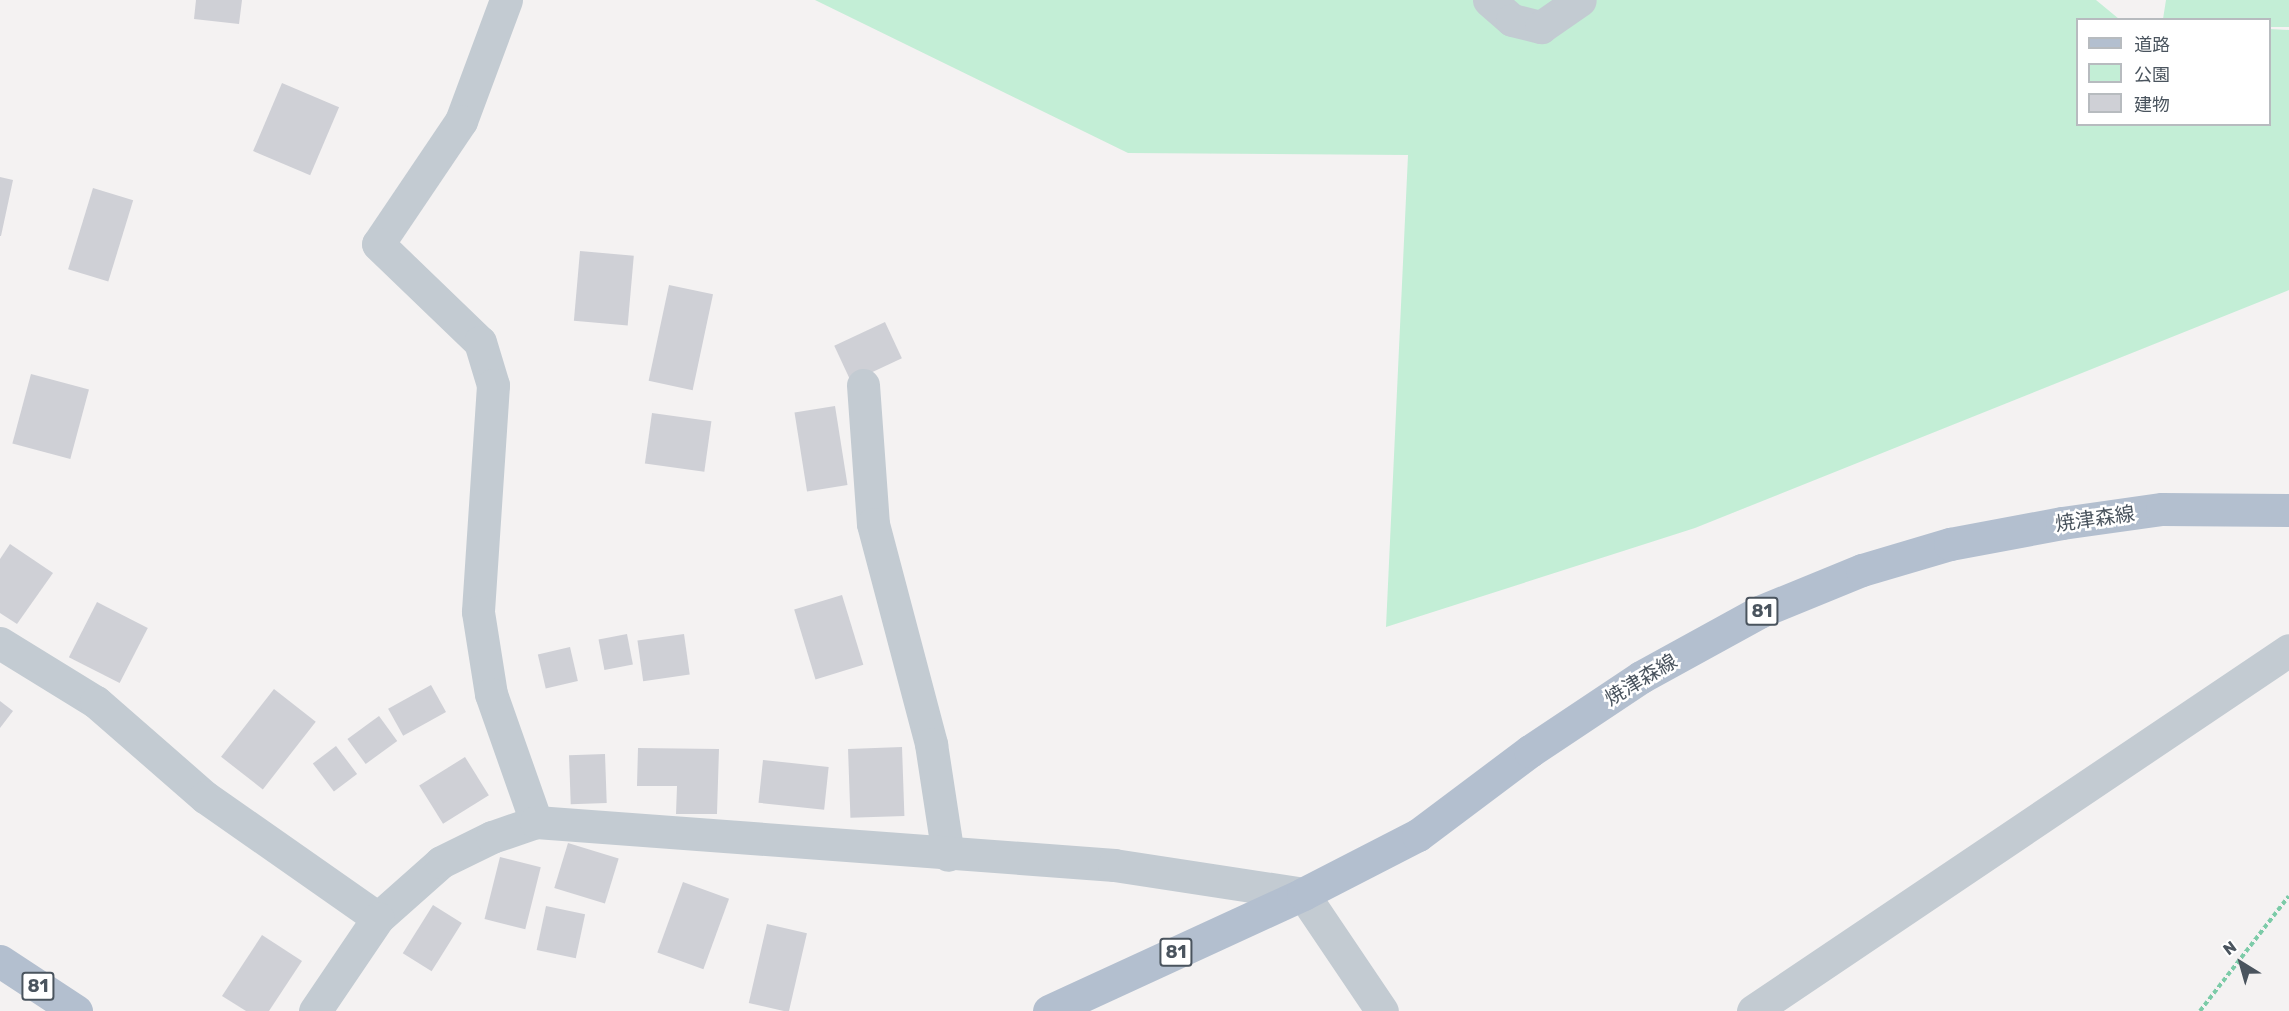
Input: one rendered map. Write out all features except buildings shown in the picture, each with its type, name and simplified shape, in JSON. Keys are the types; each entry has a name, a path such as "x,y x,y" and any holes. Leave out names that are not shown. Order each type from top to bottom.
{"main road":[{"name":"焼津森線","path":"1049,1011 1303,894 1418,835 1530,751 1641,677 1759,612 1862,570 1950,544 2162,509 2289,510"},
{"name":"81","path":"0,961 76,1011"}],"street":[{"path":"506,0 462,121 378,244 480,342 493,385 478,612 491,694 536,822"},
{"path":"1489,0 1512,20 1541,27 1580,0"},
{"path":"862,385 873,524 931,744 948,855"},
{"path":"0,643 96,702 205,797 378,918"},
{"path":"1753,1011 2289,650"},
{"path":"315,1011 378,918 441,862 492,837 536,822 745,835 948,855 1114,865 1303,894 1382,1011"}],"path":[{"path":"2200,1011 2289,896"}],"green space":[{"path":"815,0 2096,0 2118,18 2076,18 2076,126 2271,126 2271,29 2289,30 2289,290 1695,528 1386,627 1408,155 1128,153"},
{"path":"2166,0 2289,0 2289,27 2271,27 2271,18 2163,18"}]}
